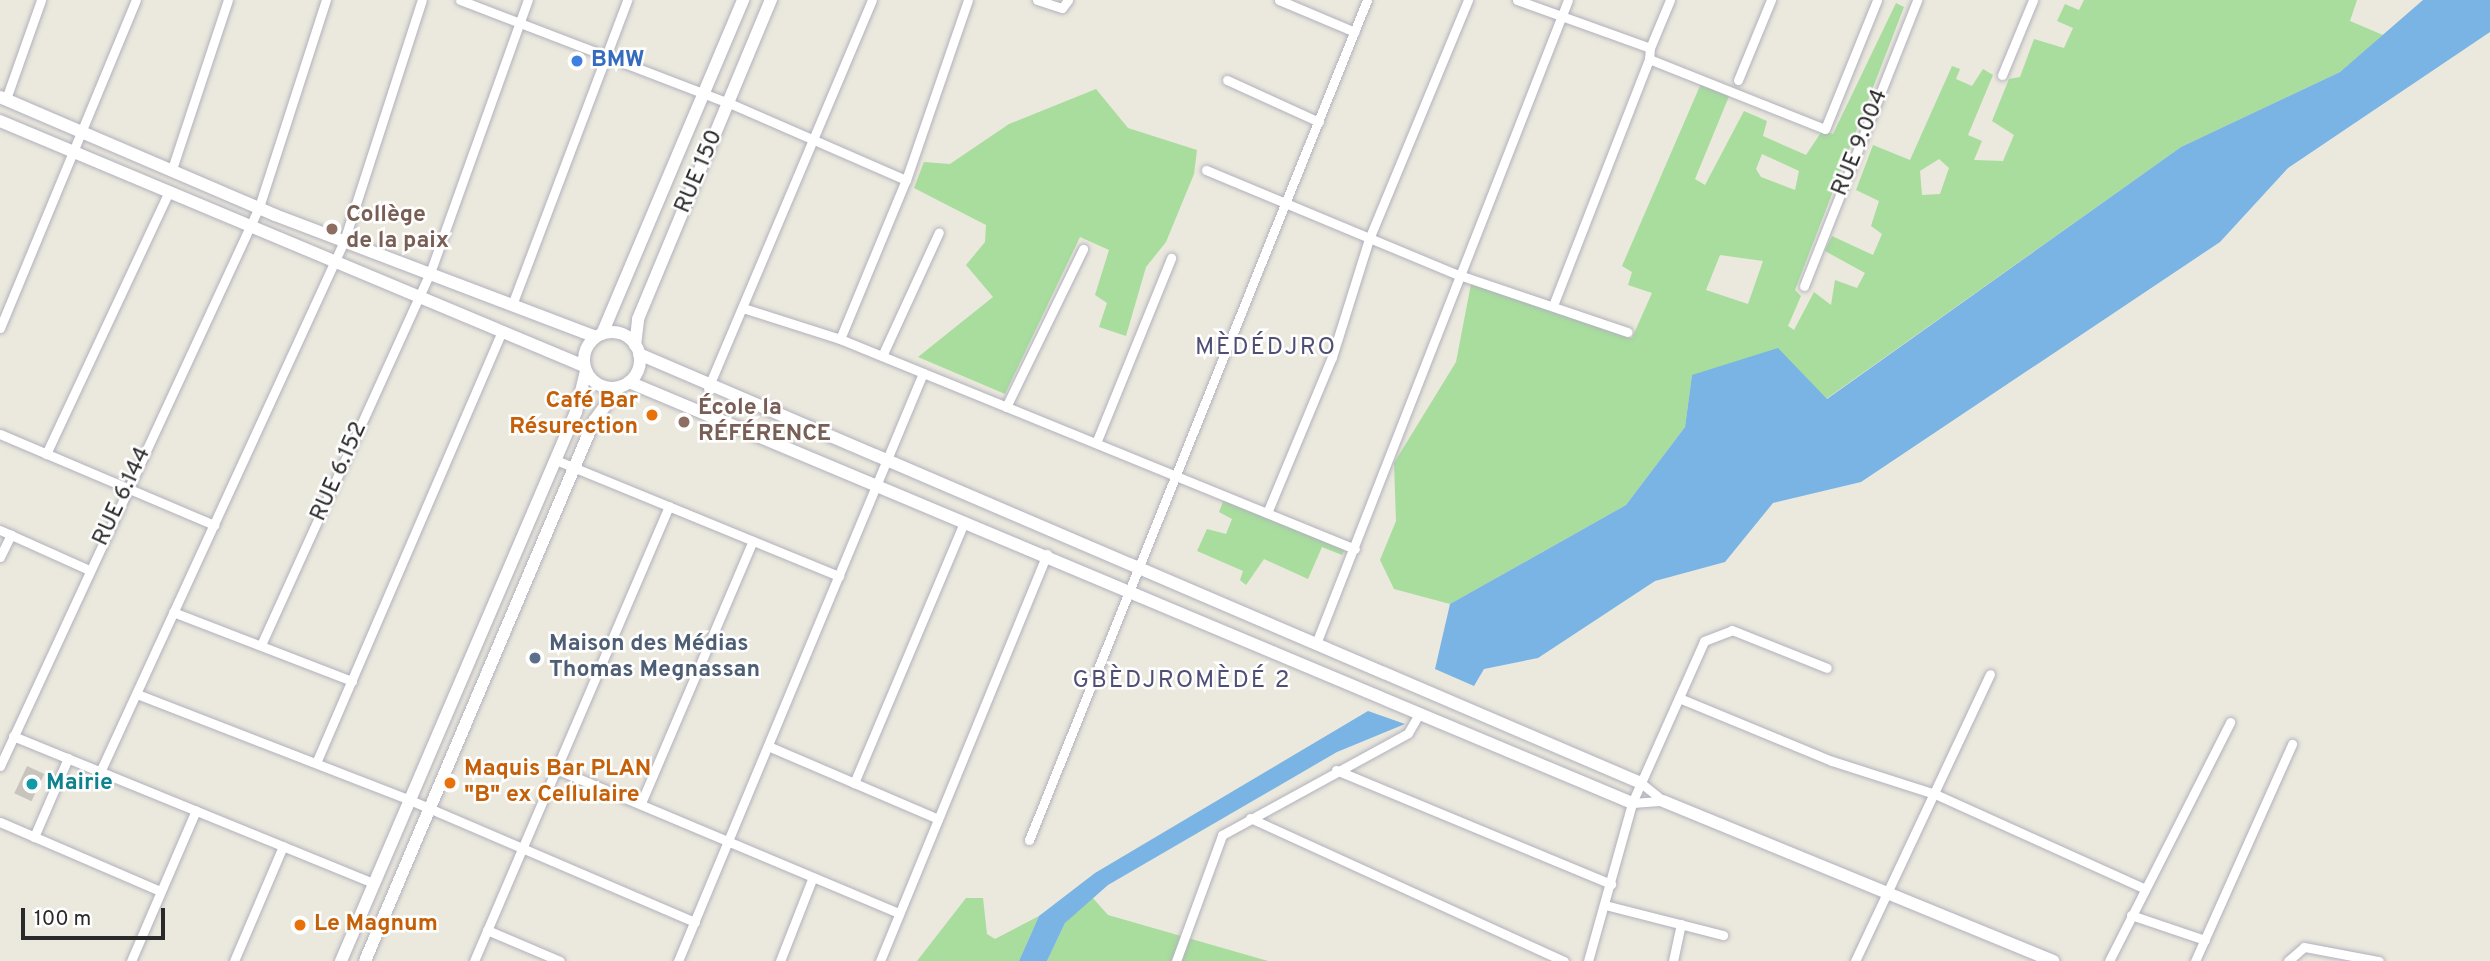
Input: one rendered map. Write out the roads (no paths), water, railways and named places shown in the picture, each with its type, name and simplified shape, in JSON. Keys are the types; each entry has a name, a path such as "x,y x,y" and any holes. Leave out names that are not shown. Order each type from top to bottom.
{"main road":[{"name":"RUE 150","path":"599,335 706,95 743,0"},
{"name":"RUE 150","path":"637,349 638,319 771,0"},
{"path":"3,98 259,207 430,274 599,335 624,335 637,349 708,388 1143,567 1641,783"},
{"path":"0,121 248,229 585,368 599,385 624,384 877,485 964,523 1134,588 1419,714 1632,803"},
{"path":"341,961 556,460 585,368 586,349 599,335"},
{"path":"365,961 594,421 624,384 637,349"},
{"path":"1663,801 2053,961"}],"street":[{"path":"3,98 41,0"},
{"path":"0,328 135,0"},
{"path":"172,169 228,0"},
{"name":"RUE 6.144","path":"0,766 259,207 326,0"},
{"path":"100,772 344,241 422,0"},
{"path":"460,0 729,103 906,180"},
{"name":"RUE 6.152","path":"261,645 430,274 528,0"},
{"path":"512,305 603,57 627,0"},
{"path":"708,388 872,0"},
{"path":"840,339 906,180 968,0"},
{"path":"1037,0 1062,8 1068,0"},
{"path":"1279,0 1355,32"},
{"path":"1029,840 1180,478 1284,204 1367,0"},
{"path":"1267,513 1332,357 1369,239 1468,0"},
{"path":"1517,0 1650,48"},
{"path":"1317,641 1435,353 1457,274 1568,0"},
{"path":"1554,303 1670,0"},
{"path":"1738,80 1771,0"},
{"name":"RUE 9.004","path":"1649,59 1825,129 1877,0"},
{"name":"RUE 9.004","path":"1804,286 1917,0"},
{"path":"2002,75 2033,0"},
{"path":"1227,80 1319,122"},
{"path":"1206,170 1457,274 1554,303 1627,332"},
{"path":"46,454 168,194"},
{"path":"882,356 939,232"},
{"path":"1006,407 1083,249"},
{"path":"1096,443 1171,258"},
{"path":"743,308 840,339 1355,549"},
{"path":"316,763 502,332"},
{"path":"678,961 923,373"},
{"path":"0,434 214,525"},
{"path":"556,460 839,576"},
{"path":"474,961 669,506"},
{"path":"854,783 964,523"},
{"path":"0,530 89,570"},
{"path":"0,557 10,534"},
{"path":"641,803 753,541"},
{"path":"880,961 1046,555"},
{"path":"173,612 352,681"},
{"path":"1588,961 1632,803 1704,641 1719,631 1752,635 1826,668"},
{"path":"1854,961 1990,674"},
{"path":"137,694 430,808 695,922"},
{"path":"1678,698 1832,761 1935,794 2143,888"},
{"path":"1176,961 1222,835 1336,770 1408,733 1419,714"},
{"path":"2109,961 2143,888 2230,722"},
{"path":"13,736 374,883"},
{"path":"2195,961 2292,744"},
{"path":"768,746 938,819"},
{"path":"34,837 68,758"},
{"path":"556,769 900,913"},
{"path":"1336,770 1611,884"},
{"path":"1641,783 1663,801"},
{"path":"1632,803 1663,801"},
{"path":"131,961 195,810"},
{"path":"1250,818 1563,961"},
{"path":"0,822 160,891"},
{"path":"234,961 283,846"},
{"path":"780,961 813,877"},
{"path":"1605,905 1723,935"},
{"path":"2131,915 2205,940"},
{"path":"1673,961 1681,924"},
{"path":"487,930 560,961"},
{"path":"2288,961 2304,947 2379,961"}],"water":[{"path":"2423,0 2490,0 2490,32 2288,168 2220,242 1861,482 1773,503 1725,562 1655,581 1538,658 1484,669 1474,686 1435,669 1450,604 1626,505 1685,427 1692,375 1778,348 1827,399 2181,147 2340,72"},
{"path":"1368,711 1405,724 1337,752 1108,885 1065,923 1047,961 1019,961 1039,916 1095,873"}],"place":[{"name":"BMW","path":"577,61"},
{"name":"Collège de la paix","path":"332,229"},
{"name":"Café Bar Résurection","path":"652,415"},
{"name":"École la RÉFÉRENCE","path":"684,422"},
{"name":"Maison des Médias Thomas Megnassan","path":"535,658"},
{"name":"Maquis Bar PLAN \"B\" ex Cellulaire","path":"450,783"},
{"name":"Mairie","path":"32,784"},
{"name":"Le Magnum","path":"300,925"}],"district":[{"name":"MÈDÉDJRO","path":"1266,349"},
{"name":"GBÈDJROMÈDÉ 2","path":"1182,682"}]}
